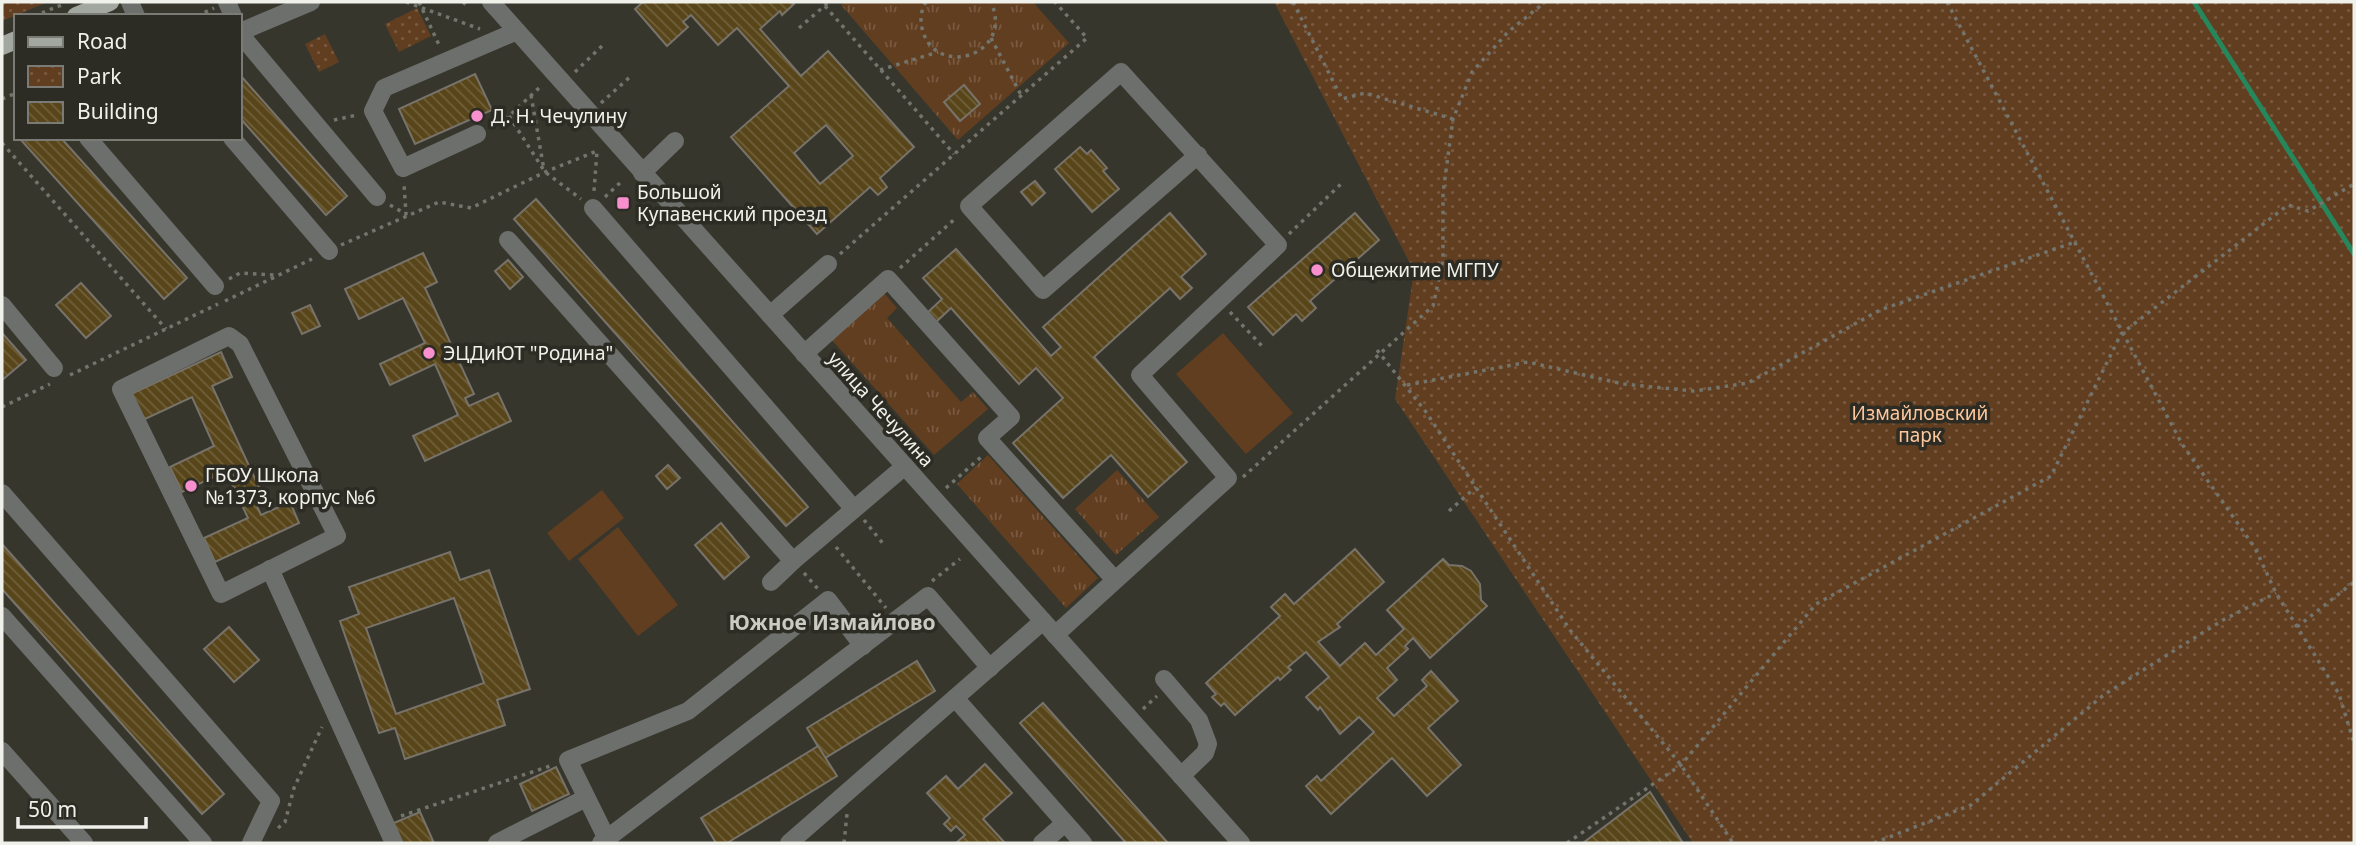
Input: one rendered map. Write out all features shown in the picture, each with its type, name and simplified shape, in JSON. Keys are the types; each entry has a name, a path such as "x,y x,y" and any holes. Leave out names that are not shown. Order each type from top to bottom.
{"main road":[{"path":"80,14 110,2"}],"street":[{"path":"242,32 311,2"},
{"name":"улица Чечулина","path":"491,2 1241,843"},
{"path":"477,134 403,168 373,111 384,88 517,31"},
{"path":"242,35 377,197"},
{"path":"789,843 990,668 1115,580 1228,478 1140,375 1278,245 1198,155 1121,72 969,206 1043,290 1198,155"},
{"path":"90,140 215,286"},
{"path":"234,140 329,251"},
{"path":"642,173 675,141"},
{"path":"593,208 853,508"},
{"path":"508,240 793,561"},
{"path":"770,315 828,264"},
{"path":"804,354 888,279 1012,417 987,438 1115,580"},
{"path":"2,305 56,376"},
{"path":"229,336 240,344 337,536 270,569 221,593 121,388 229,336"},
{"path":"771,582 853,508 905,466"},
{"path":"2,493 271,801 252,843"},
{"path":"270,569 394,843"},
{"path":"863,646 828,600 688,711 568,760 604,841 897,621 928,596 990,668"},
{"path":"2,616 203,843"},
{"path":"1164,679 1199,720 1208,744 1205,753 1181,776"},
{"path":"955,698 1083,843"},
{"path":"2,751 84,843"},
{"path":"497,843 586,798"},
{"path":"1042,843 1065,823"}],"path":[{"path":"39,14 69,2"},
{"path":"406,2 492,33"},
{"path":"419,2 447,61"},
{"path":"463,2 469,8"},
{"path":"799,28 829,2"},
{"path":"880,70 938,51 962,57 984,48 991,38 995,15 990,2"},
{"path":"828,264 1087,38 1055,2"},
{"path":"1293,2 1342,99 1365,93 1453,119"},
{"path":"1382,355 1433,306 1443,260 1443,193 1453,119 1472,72 1508,32 1545,2"},
{"path":"1947,2 2121,334 2182,444 2255,548 2277,593 2339,694 2354,743"},
{"path":"923,3 923,32 938,51"},
{"path":"825,6 954,154"},
{"path":"991,38 1021,95"},
{"path":"575,72 604,44"},
{"path":"601,103 631,76"},
{"path":"477,134 509,116 540,87"},
{"path":"531,95 545,172"},
{"path":"315,124 373,111"},
{"path":"509,116 545,172 593,208"},
{"path":"2,143 166,329"},
{"path":"2,406 56,376 166,329 406,214 439,202 471,208 545,172 597,151 593,208"},
{"path":"403,168 406,214"},
{"path":"593,208 623,180"},
{"path":"1278,245 1343,182"},
{"path":"1567,843 1681,765 1816,604 2051,476 2121,334 2288,205 2308,211 2354,184"},
{"path":"377,197 406,214"},
{"path":"888,279 969,206"},
{"path":"1408,385 1528,362 1623,384 1694,391 1748,383 1880,310 2075,242"},
{"path":"215,286 240,273 278,275"},
{"path":"1219,300 1262,346"},
{"path":"1377,349 1408,385 1570,630 1681,765 1733,843"},
{"path":"949,485 994,445"},
{"path":"1449,511 1476,487"},
{"path":"853,508 885,546"},
{"path":"825,534 897,621"},
{"path":"923,590 960,559"},
{"path":"793,561 828,600"},
{"path":"2297,626 2354,582"},
{"path":"1874,843 1971,805 2105,694 2223,620 2277,593"},
{"path":"276,830 285,822 294,788 331,706"},
{"path":"384,823 568,760"}],"green space":[{"path":"2,2 48,2 14,14 2,21"},
{"path":"845,2 1033,2 1069,43 958,140 841,5"},
{"name":"Измайловский парк","path":"1274,2 2354,2 2354,843 1693,843 1395,399 1414,271"},
{"path":"417,8 431,36 399,52 385,24"},
{"path":"325,34 339,62 319,72 305,44"},
{"path":"883,292 897,308 887,318 961,402 973,392 988,409 934,455 831,339"},
{"path":"1223,333 1293,413 1246,454 1176,374"},
{"path":"988,455 1098,578 1066,608 957,484"},
{"path":"1117,470 1159,517 1116,555 1075,509"},
{"path":"602,490 624,518 569,561 547,533"},
{"path":"618,527 678,605 638,636 578,559"}],"building":[{"path":"643,2 792,2 794,4 782,15 780,11 760,29 801,76 828,51 914,147 880,178 887,187 878,195 870,187 817,234 731,137 789,86 737,28 718,45 691,15 683,22 688,27 667,46 635,9","holes":["826,125 853,156 820,184 794,153"]},
{"path":"475,74 492,110 415,144 399,109"},
{"path":"242,77 347,196 326,215 242,120"},
{"path":"964,85 980,104 960,121 944,102"},
{"path":"21,140 63,140 187,278 164,299"},
{"path":"1080,147 1087,154 1091,150 1107,168 1103,171 1119,189 1092,212 1055,169"},
{"path":"1035,181 1045,193 1032,205 1021,192"},
{"path":"536,199 808,507 786,526 514,219"},
{"path":"1170,213 1206,254 1181,277 1192,288 1180,299 1170,288 1094,357 1187,462 1148,497 1111,455 1063,498 1013,443 1063,398 1036,368 1019,384 951,308 936,322 928,312 942,299 923,278 956,249 1051,356 1061,347 1043,327"},
{"name":"Общежитие МГПУ","path":"1355,213 1379,240 1310,301 1316,308 1302,321 1296,314 1273,335 1248,307"},
{"name":"ЭЦДиЮТ \"Родина\"","path":"423,253 437,282 425,288 474,394 465,398 469,406 498,393 511,421 425,461 413,436 458,415 435,364 390,385 380,364 425,343 403,298 359,319 345,289"},
{"path":"508,260 523,277 510,289 495,271"},
{"path":"81,283 111,316 86,338 56,305"},
{"path":"310,305 320,326 302,334 292,313"},
{"path":"2,333 26,360 2,380"},
{"path":"221,352 232,377 212,386 264,498 255,502 261,515 290,502 299,523 215,562 204,538 248,518 226,471 182,492 170,467 214,446 192,397 143,420 131,394"},
{"path":"668,465 680,478 667,489 656,476"},
{"path":"721,523 749,557 724,579 695,545"},
{"path":"2,544 224,794 202,814 2,589"},
{"path":"1355,549 1384,582 1337,624 1340,627 1318,642 1340,666 1365,643 1376,655 1404,629 1387,610 1443,559 1449,565 1462,566 1471,571 1480,584 1481,600 1487,606 1430,658 1413,638 1405,646 1408,649 1387,668 1397,680 1377,698 1394,716 1427,686 1422,680 1431,671 1458,701 1428,728 1461,765 1427,796 1392,758 1331,814 1306,786 1317,776 1321,781 1374,732 1359,717 1340,734 1320,707 1318,710 1306,697 1329,677 1306,652 1288,667 1291,670 1280,680 1278,677 1235,715 1224,703 1221,706 1212,697 1216,694 1206,683 1280,616 1271,607 1285,594 1294,604"},
{"path":"450,552 460,580 489,570 530,689 497,700 505,725 405,759 395,728 379,733 340,621 359,614 349,587","holes":["454,598 484,683 396,714 366,628"]},
{"path":"229,627 259,660 234,682 204,649"},
{"path":"917,661 935,691 825,758 807,728"},
{"path":"1043,703 1168,843 1126,843 1020,723"},
{"path":"818,746 837,776 727,843 716,843 701,818"},
{"path":"985,764 1012,793 983,819 1005,843 956,843 965,835 956,826 951,831 944,824 950,818 927,793 946,776 958,789"},
{"path":"556,767 569,794 532,811 520,784"},
{"path":"1650,792 1683,843 1583,843"},
{"path":"420,812 434,843 397,843 389,825"}],"waterway":[{"path":"2194,2 2354,254"}],"place":[{"name":"Д. Н. Чечулину","path":"477,116"},
{"name":"Большой Купавенский проезд","path":"623,203"},
{"name":"Общежитие МГПУ","path":"1317,270"},
{"name":"ЭЦДиЮТ \"Родина\"","path":"429,353"},
{"name":"ГБОУ Школа №1373, корпус №6","path":"191,486"}],"district":[{"name":"Южное Измайлово","path":"832,622"}]}
